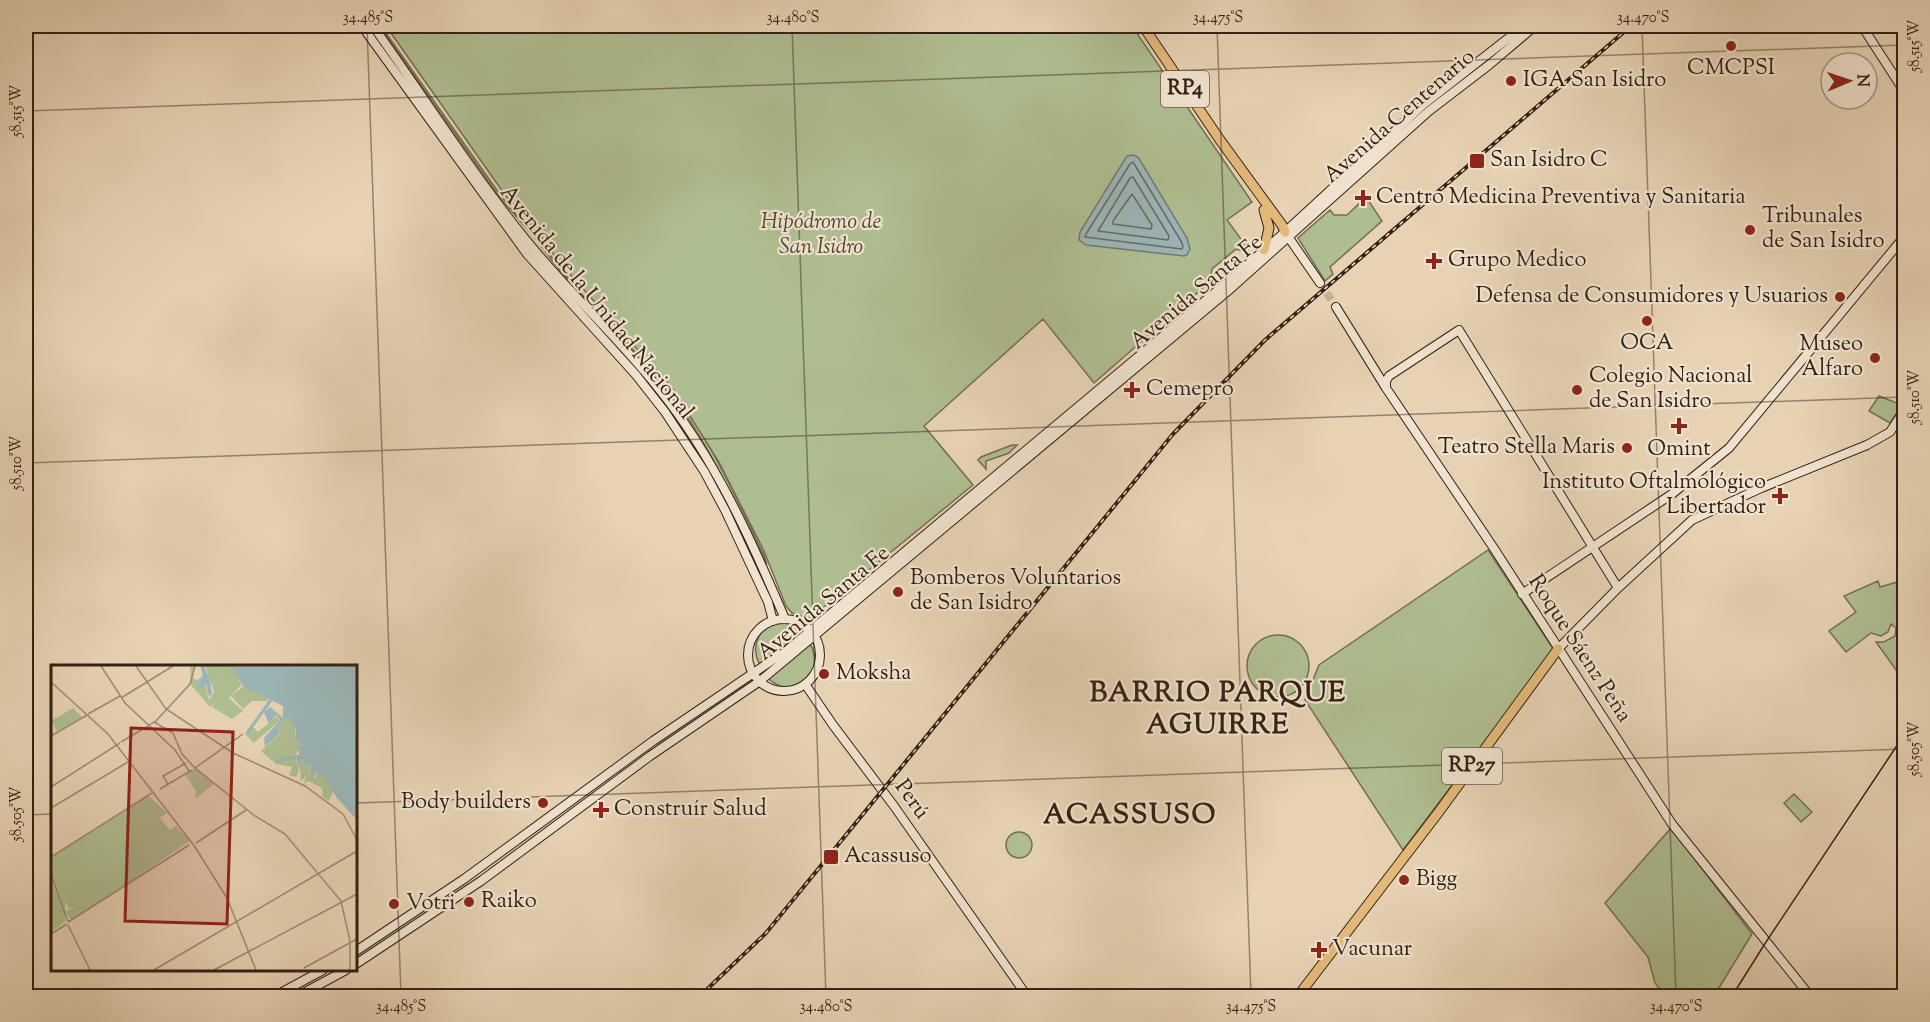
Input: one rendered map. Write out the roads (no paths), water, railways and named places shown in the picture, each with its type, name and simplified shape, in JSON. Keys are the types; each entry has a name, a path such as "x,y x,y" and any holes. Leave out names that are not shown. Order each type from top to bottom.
{"main road":[{"name":"Avenida de la Unidad Nacional","path":"362,26 527,254 636,375 665,412 700,464 720,500 762,589 773,621"},
{"name":"Avenida de la Unidad Nacional","path":"373,26 525,239 659,388 674,409 712,467 785,619"},
{"name":"RP4","path":"1143,26 1320,283"},
{"name":"Avenida Centenario","path":"1287,235 1424,104 1524,26"},
{"name":"Avenida Centenario","path":"1287,235 1429,111 1535,26"},
{"path":"1862,26 1905,91"},
{"name":"RP4","path":"1220,140 1224,152 1277,229 1287,235"},
{"path":"1264,210 1269,228 1264,250"},
{"name":"Avenida Santa Fe","path":"357,963 481,881 650,756 760,681 813,633 1264,250 1287,235"},
{"name":"Avenida Santa Fe","path":"884,573 1287,235"},
{"path":"1522,594 1672,494 1729,448 1905,237"},
{"name":"Roque Sáenz Peña","path":"1336,308 1672,824 1810,996"},
{"path":"1386,388 1389,376 1459,330 1618,588"},
{"path":"1373,366 1382,374 1389,376"},
{"name":"RP27","path":"1298,996 1438,813 1558,649 1618,588 1692,520 1761,488 1867,445 1890,432 1905,411"},
{"path":"785,619 796,621 813,633 820,653 817,670 805,684 793,690 770,688 760,681 754,674 749,658 751,643 759,630 773,621 785,619"},
{"name":"Avenida Santa Fe","path":"357,950 464,879 663,733 813,633"},
{"name":"Perú","path":"805,684 1027,996"},
{"path":"276,996 320,971"},
{"path":"298,996 342,971"}],"water":[{"path":"1127,156 1138,157 1187,238 1190,249 1187,255 1086,245 1079,240 1080,232"}],"tunnel":[{"path":"1320,283 1336,307"}],"tram line":[{"path":"1732,996 1904,735"}],"railway":[{"path":"700,996 766,933 1173,434 1265,340 1631,26"}],"place":[{"name":"CMCPSI","path":"1731,46"},
{"name":"IGA San Isidro","path":"1511,81"},
{"name":"San Isidro C","path":"1477,161"},
{"name":"Centro Medicina Preventiva y Sanitaria","path":"1363,198"},
{"name":"Tribunales de San Isidro","path":"1750,230"},
{"name":"Grupo Medico","path":"1434,261"},
{"name":"Defensa de Consumidores y Usuarios","path":"1840,297"},
{"name":"OCA","path":"1647,321"},
{"name":"Museo Alfaro","path":"1875,358"},
{"name":"Cemepro","path":"1132,390"},
{"name":"Colegio Nacional de San Isidro","path":"1577,390"},
{"name":"Omint","path":"1679,426"},
{"name":"Teatro Stella Maris","path":"1627,448"},
{"name":"Instituto Oftalmológico Libertador","path":"1780,496"},
{"name":"Bomberos Voluntarios de San Isidro","path":"898,592"},
{"name":"Moksha","path":"824,674"},
{"name":"Body builders","path":"543,803"},
{"name":"Construír Salud","path":"601,810"},
{"name":"Acassuso","path":"831,857"},
{"name":"Bigg","path":"1404,880"},
{"name":"Raiko","path":"469,902"},
{"name":"Votri","path":"394,904"},
{"name":"Vacunar","path":"1319,950"}],"district":[{"name":"BARRIO PARQUE AGUIRRE","path":"1218,710"},
{"name":"ACASSUSO","path":"1130,816"}],"park label":[{"name":"Hipódromo de San Isidro","path":"821,236"}]}
